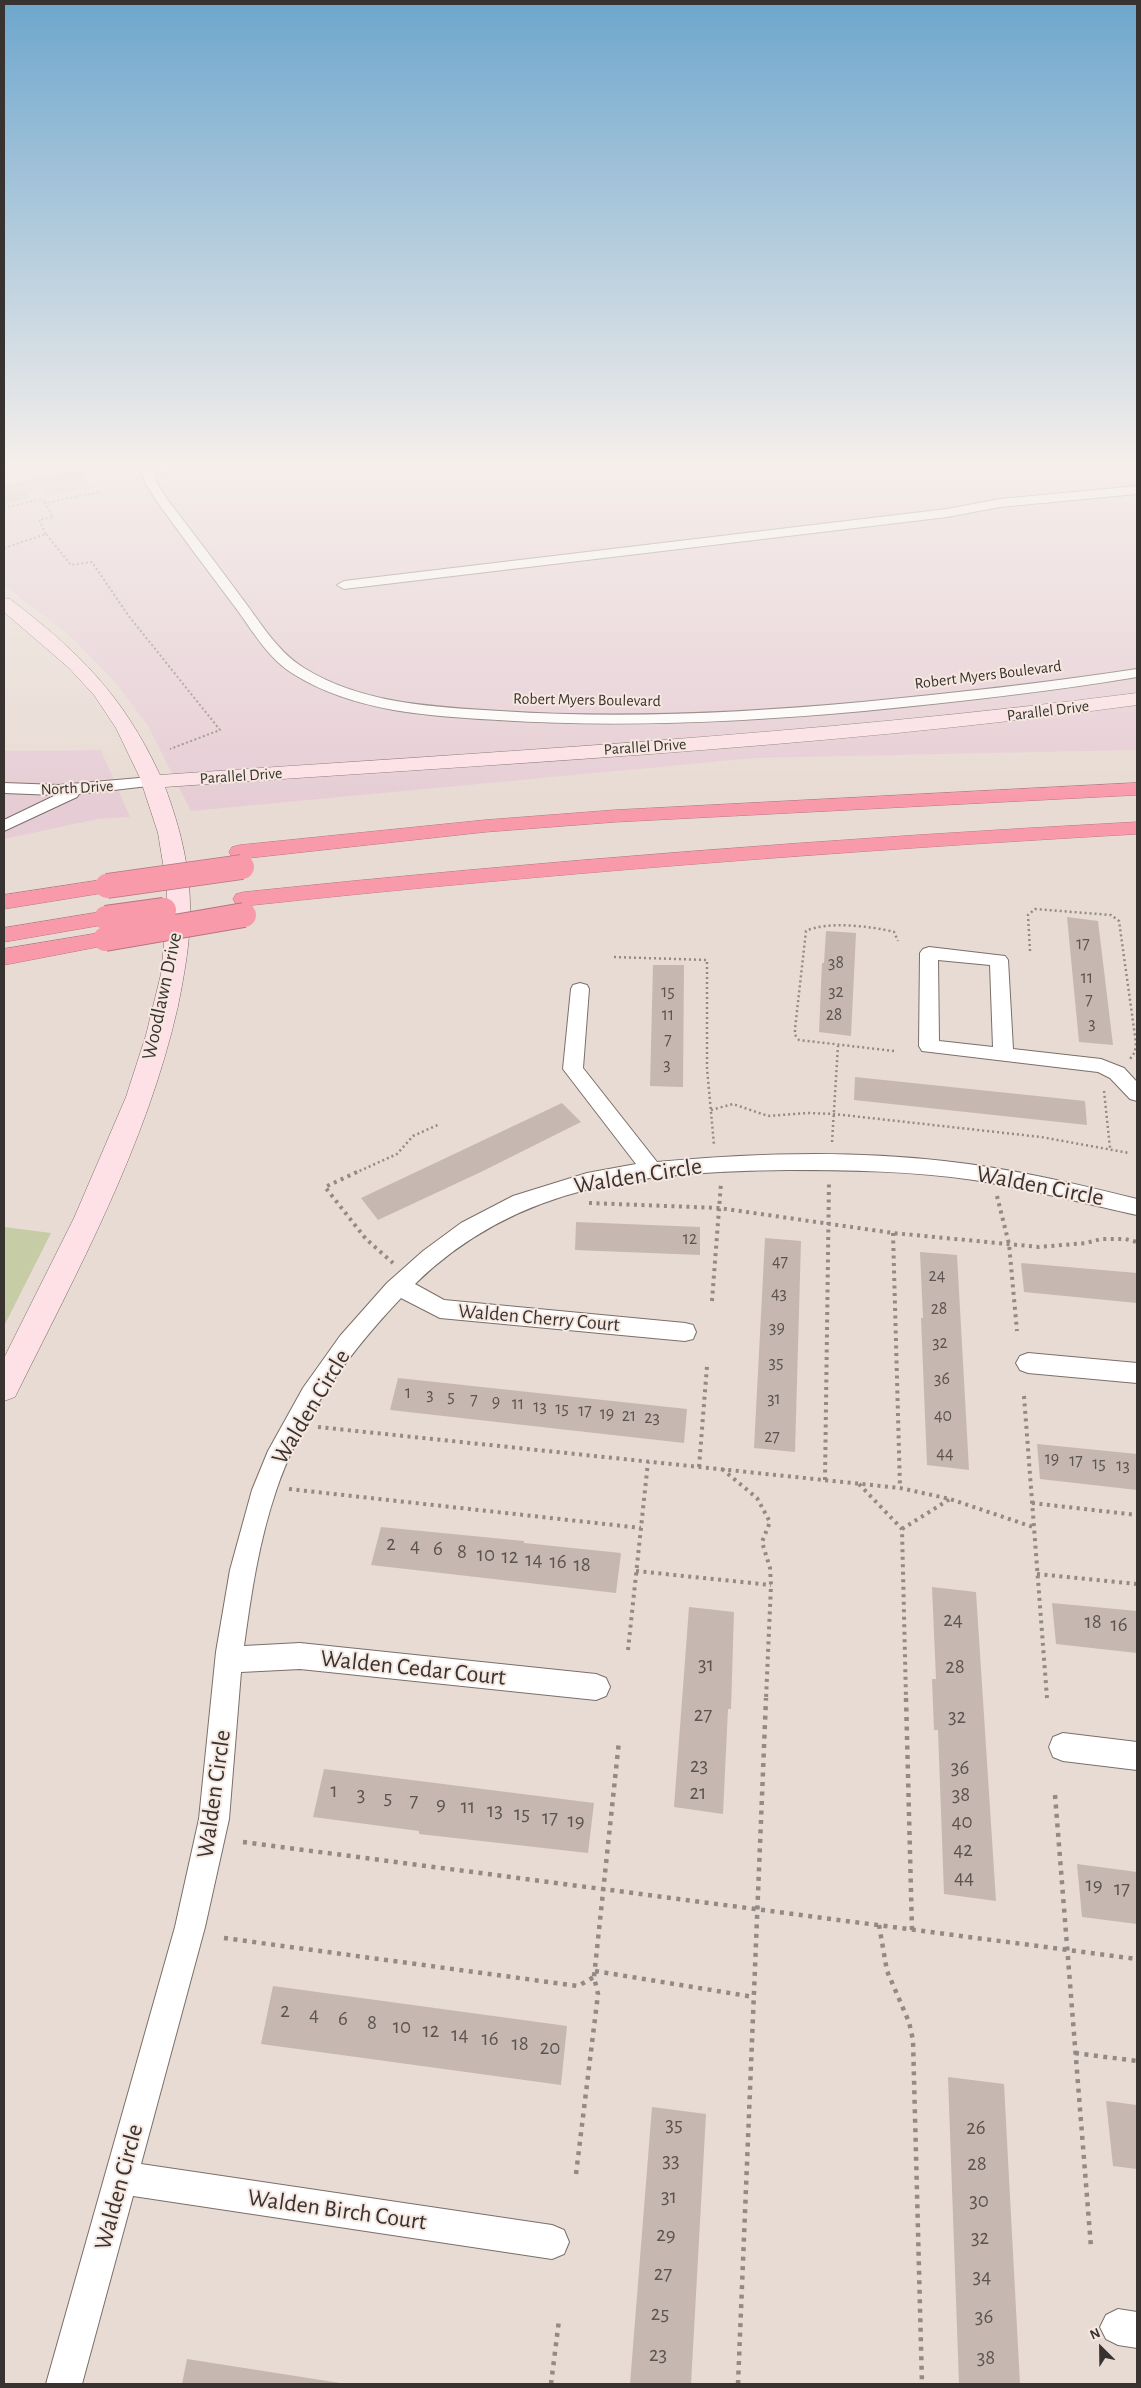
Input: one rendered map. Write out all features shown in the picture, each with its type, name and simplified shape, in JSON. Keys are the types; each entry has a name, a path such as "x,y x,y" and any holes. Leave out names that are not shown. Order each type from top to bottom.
{"highway":[{"path":"4,886 107,878 241,859 891,802 1137,789"},
{"path":"4,935 106,929 244,907 345,897 548,868 891,841 1137,828"},
{"path":"4,902 107,878"},
{"path":"4,957 106,929"}],"main road":[{"name":"Woodlawn Drive","path":"4,603 64,652 88,676 112,706 133,740 168,828 177,877 179,914 172,972 159,1031 134,1109 91,1206 4,1388"},
{"name":"Parallel Drive","path":"151,782 797,736 998,717 1137,699"}],"street":[{"name":"Robert Myers Boulevard","path":"220,577 273,648 298,670 319,682 370,700 434,710 504,716 668,720 783,714 952,698 1137,673"},
{"path":"344,585 406,577"},
{"name":"North Drive","path":"4,788 30,791 80,790 151,782"},
{"path":"4,826 80,790"},
{"path":"1003,1054 999,960 929,953 929,1046 1101,1066 1117,1073 1137,1094"},
{"path":"580,989 573,1069 652,1170"},
{"name":"Walden Circle","path":"64,2384 190,1926 207,1854 214,1818 239,1592 246,1552 265,1487 279,1453 326,1372 400,1277 454,1240 506,1208 580,1183 652,1170 729,1164 854,1163 918,1166 1011,1179 1137,1207"},
{"name":"Walden Cherry Court","path":"400,1277 440,1309 685,1332"},
{"path":"1028,1363 1137,1373"},
{"name":"Walden Cedar Court","path":"230,1660 300,1656 596,1688"},
{"path":"1063,1748 1137,1756"},
{"name":"Walden Birch Court","path":"121,2178 552,2242"}],"path":[{"path":"102,577 128,616 220,730 170,749"},
{"path":"1030,951 1028,915 1034,909 1111,915 1119,921 1136,1043 1135,1052 1124,1064"},
{"path":"894,1051 799,1040 795,1035 806,931 816,926 879,928 894,932 898,941"},
{"path":"614,957 707,960 707,1068 714,1151"},
{"path":"831,1150 838,1046"},
{"path":"1103,1084 1110,1148"},
{"path":"710,1110 733,1104 768,1116 807,1113 834,1114 1041,1137 1110,1148 1129,1153"},
{"path":"400,1277 366,1239 325,1187 397,1154 413,1136 440,1124"},
{"path":"825,1480 829,1173"},
{"path":"712,1301 721,1180"},
{"path":"996,1194 1009,1244 1017,1331"},
{"path":"580,1203 719,1208 893,1233 1039,1247 1116,1238 1137,1242"},
{"path":"893,1233 900,1488"},
{"path":"699,1467 707,1366"},
{"path":"1024,1396 1036,1574 1047,1698"},
{"path":"312,1427 900,1488 950,1499 1033,1527"},
{"path":"628,1650 648,1462"},
{"path":"722,1469 750,1488 760,1499 769,1516 770,1528 762,1542 770,1568 771,1585 738,2384"},
{"path":"859,1484 902,1529 912,1930"},
{"path":"281,1488 641,1528"},
{"path":"902,1529 950,1499"},
{"path":"1032,1504 1137,1515"},
{"path":"636,1571 771,1585"},
{"path":"1036,1574 1137,1584"},
{"path":"576,2174 598,1994 594,1974 619,1741"},
{"path":"1055,1795 1091,2247"},
{"path":"243,1842 1137,1959"},
{"path":"879,1925 887,1971 909,2022 913,2040 922,2384"},
{"path":"224,1938 578,1986 594,1974 754,1997"},
{"path":"1075,2053 1137,2061"},
{"path":"551,2384 559,2320"}],"shaded area":[{"path":"4,577 1137,577 1137,750 755,758 191,811 148,726 116,683 71,637 4,585"},
{"path":"101,750 130,817 98,819 4,839 4,751"}],"green space":[{"path":"4,1227 51,1233 4,1326"}],"building":[{"path":"1067,917 1098,921 1113,1045 1079,1042"},
{"path":"826,931 856,933 851,1036 819,1032 822,963 824,963"},
{"path":"653,965 684,965 683,1087 650,1086"},
{"path":"855,1077 1085,1101 1087,1125 854,1100"},
{"path":"562,1103 581,1122 483,1171 378,1220 361,1198"},
{"path":"576,1222 700,1227 700,1255 575,1250"},
{"path":"765,1238 801,1241 795,1452 754,1448"},
{"path":"920,1252 957,1255 969,1470 927,1465"},
{"path":"1021,1263 1137,1273 1137,1303 1024,1292"},
{"path":"398,1378 687,1409 684,1443 390,1410"},
{"path":"1037,1444 1137,1454 1137,1490 1040,1479"},
{"path":"381,1527 621,1553 616,1593 371,1565"},
{"path":"932,1587 976,1592 996,1901 944,1894 938,1730 934,1730 932,1679 936,1679"},
{"path":"1052,1603 1137,1611 1137,1653 1056,1644"},
{"path":"689,1607 734,1612 731,1709 728,1709 723,1814 674,1807"},
{"path":"324,1769 594,1803 588,1853 419,1834 419,1831 313,1817"},
{"path":"1077,1864 1137,1872 1137,1924 1082,1917"},
{"path":"273,1986 567,2026 561,2085 261,2044"},
{"path":"948,2077 1004,2084 1020,2384 959,2384"},
{"path":"1106,2101 1137,2105 1137,2169 1113,2166"},
{"path":"652,2107 706,2114 691,2384 630,2384"},
{"path":"187,2359 340,2383 340,2384 182,2384"}]}
